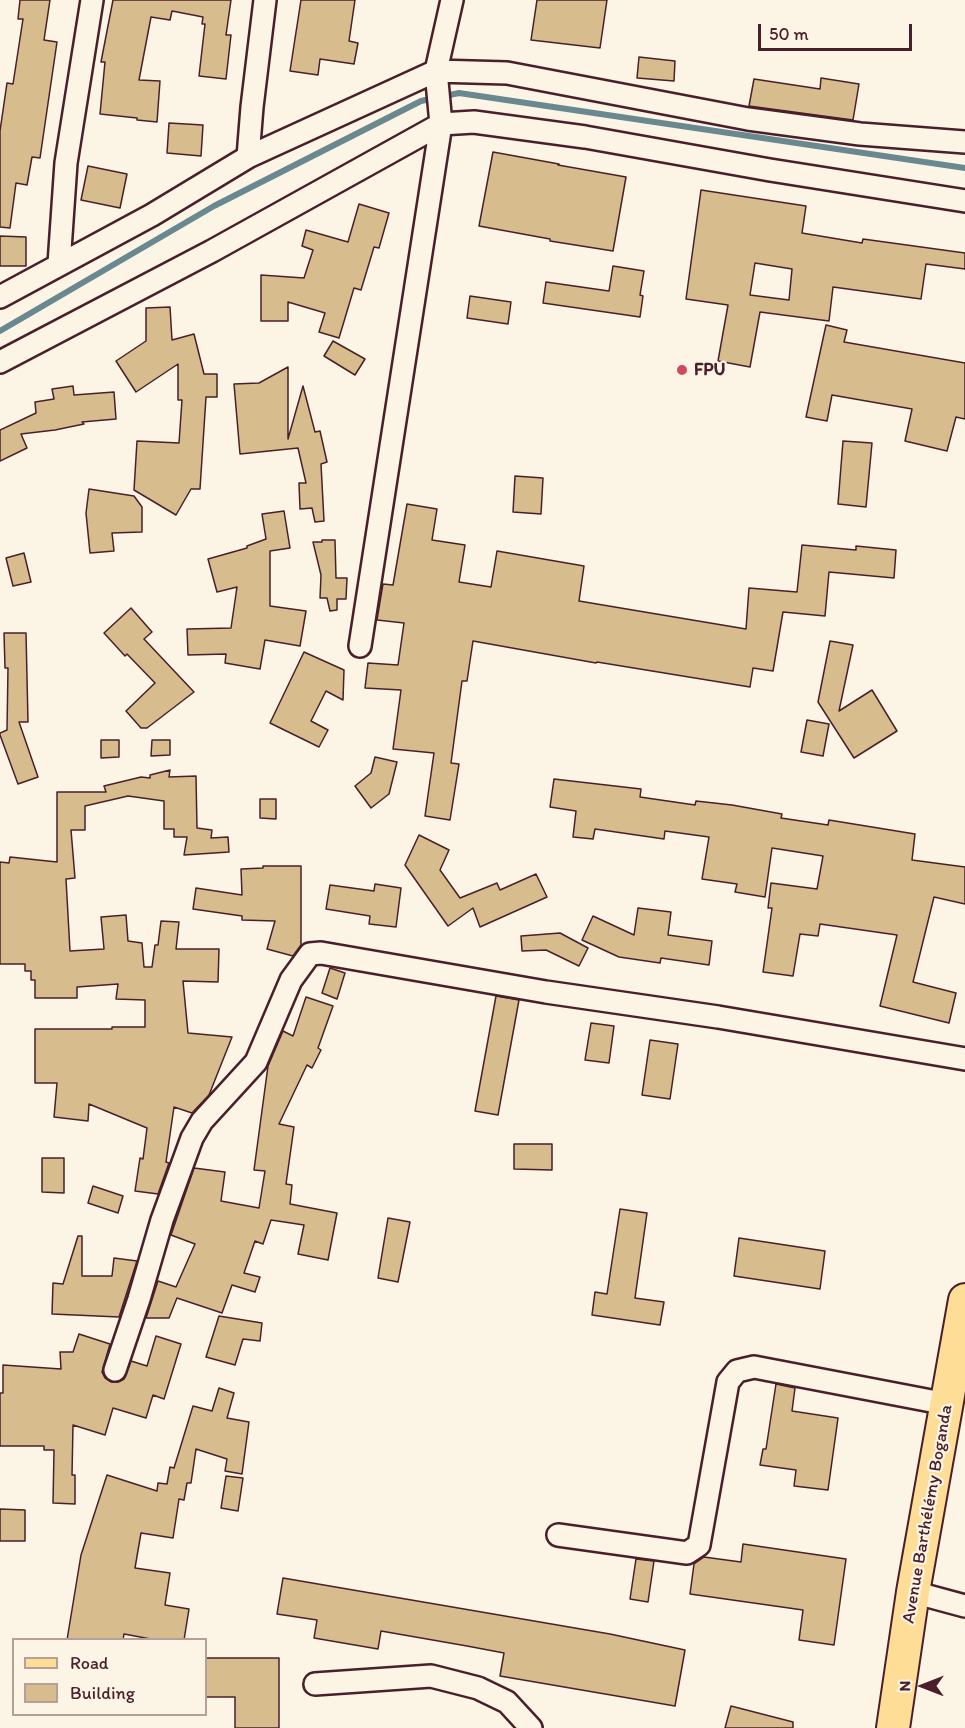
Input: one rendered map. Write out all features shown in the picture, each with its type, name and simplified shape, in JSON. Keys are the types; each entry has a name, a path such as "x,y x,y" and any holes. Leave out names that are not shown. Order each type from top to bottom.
{"main road":[{"name":"Avenue Barthélémy Boganda","path":"893,1728 914,1592 965,1300"}],"street":[{"path":"59,264 66,163 92,0"},
{"path":"248,157 265,0"},
{"path":"360,646 441,124 436,71 452,0"},
{"path":"0,297 152,215 248,157 436,71 507,73 748,119 860,134 965,142"},
{"path":"0,362 212,251 441,124 474,122 585,137 770,170 965,201"},
{"path":"115,1370 162,1220 192,1138 202,1121 256,1062 291,980 310,954 321,953 546,992 718,1017 965,1059"},
{"path":"558,1536 687,1553 699,1545 728,1382 737,1371 754,1367 947,1404"},
{"path":"914,1592 965,1606"},
{"path":"315,1684 431,1676 478,1688 507,1702 531,1728"}],"building":[{"path":"20,0 50,0 44,40 57,42 40,158 32,157 27,185 16,183 10,228 0,227 0,131 7,83 13,84 23,19 18,19"},
{"path":"113,0 231,0 226,35 231,35 226,79 199,76 205,24 202,24 203,17 172,11 170,20 151,17 139,80 160,81 157,122 100,114 105,62 101,62"},
{"path":"301,0 355,0 349,41 358,43 354,64 320,59 318,75 290,71"},
{"path":"537,0 607,0 600,48 531,40"},
{"path":"639,57 675,61 674,81 637,78"},
{"path":"821,78 859,84 853,120 749,106 754,79 820,89"},
{"path":"169,123 203,125 201,156 167,153"},
{"path":"493,152 626,177 613,251 479,226"},
{"path":"88,166 127,174 120,208 81,200"},
{"path":"701,190 806,206 802,233 862,243 863,239 965,253 965,269 926,264 921,299 833,287 829,321 760,312 750,367 718,361 728,305 686,299","holes":["755,263 792,269 789,300 750,295"]},
{"path":"359,204 389,213 379,248 374,247 361,290 354,288 339,338 319,332 325,313 288,302 288,321 261,321 261,275 304,278 313,250 302,246 306,230 348,242"},
{"path":"0,236 26,237 26,266 0,266"},
{"path":"613,266 644,271 640,295 643,296 640,317 543,303 546,282 609,291"},
{"path":"470,296 511,302 508,324 467,318"},
{"path":"170,307 172,340 194,334 204,374 217,374 217,397 206,397 200,489 191,489 176,515 134,490 137,441 179,443 182,400 178,400 178,364 136,392 116,361 146,341 146,308"},
{"path":"826,325 847,330 844,342 965,363 965,419 956,417 947,451 905,441 912,409 832,395 827,421 806,417"},
{"path":"333,341 365,359 355,375 324,356"},
{"path":"288,367 288,439 303,386 315,432 320,431 327,462 321,464 324,521 315,522 312,508 300,509 299,483 306,483 298,448 240,454 234,384 259,383"},
{"path":"73,386 74,395 114,392 116,419 82,422 84,424 21,434 27,448 0,461 0,430 36,413 35,402 54,399 52,389"},
{"path":"843,441 872,443 866,507 838,504"},
{"path":"515,476 543,478 541,514 513,512"},
{"path":"89,489 134,496 142,507 142,532 112,533 114,551 90,553 86,513"},
{"path":"407,504 437,509 432,540 465,545 459,582 491,587 497,551 584,566 579,601 746,629 749,588 797,592 802,545 856,550 856,546 896,550 894,578 829,572 825,616 783,612 773,671 753,668 750,687 473,641 467,681 462,681 451,763 459,764 450,820 425,816 434,753 393,749 401,690 365,688 368,663 398,665 404,623 377,620 383,584 393,585"},
{"path":"284,511 290,548 270,551 270,606 306,611 300,646 265,640 260,669 225,663 226,654 188,655 187,629 231,628 237,587 217,592 208,559 247,548 247,546 266,539 262,514"},
{"path":"322,540 335,540 336,578 347,578 346,599 337,599 337,610 330,611 327,598 320,598 321,575 313,542 322,542"},
{"path":"24,553 31,582 13,586 6,558"},
{"path":"131,608 152,632 144,639 194,692 147,728 141,728 126,711 155,683 104,633"},
{"path":"4,633 26,633 28,722 19,722 38,777 18,784 0,735 7,730 8,668 5,668"},
{"path":"830,641 853,645 839,711 872,690 897,731 854,758 818,702"},
{"path":"304,652 344,670 343,700 326,691 311,721 328,730 319,747 270,723"},
{"path":"807,720 829,724 823,756 801,752"},
{"path":"101,740 119,740 119,757 101,758"},
{"path":"152,740 170,740 170,755 151,756"},
{"path":"375,757 397,762 389,794 371,808 355,786 371,773"},
{"path":"170,770 169,777 196,776 197,828 212,830 211,838 228,837 229,852 184,855 187,837 174,837 174,829 164,829 164,801 128,796 85,806 85,830 71,830 75,878 66,879 70,951 104,949 101,917 126,915 128,941 142,943 144,967 152,967 161,921 179,922 176,949 219,949 218,982 183,981 188,1033 232,1037 209,1095 192,1113 174,1107 166,1162 169,1163 158,1194 135,1191 140,1158 143,1159 147,1128 89,1104 88,1121 54,1117 57,1083 35,1083 35,1029 145,1027 145,1000 116,999 118,984 77,987 77,998 35,998 35,980 31,980 31,971 25,971 25,964 0,964 0,862 9,863 10,857 57,862 57,792 106,792 104,786 141,777 150,778 150,775"},
{"path":"554,779 641,789 640,797 695,805 696,801 732,805 782,814 781,818 828,825 829,820 915,834 912,860 965,867 965,904 934,897 913,982 956,993 949,1023 880,1006 897,935 820,924 818,936 800,934 793,976 763,972 772,908 768,908 771,883 817,889 823,856 772,848 765,897 735,892 737,884 702,879 709,837 665,831 664,839 595,829 593,839 573,837 576,811 550,807"},
{"path":"260,799 276,799 276,819 260,818"},
{"path":"419,835 449,850 440,870 460,898 497,883 500,890 536,874 547,897 480,927 473,908 448,926 405,865"},
{"path":"263,866 301,866 301,945 293,956 267,949 275,921 242,920 242,916 193,909 196,888 242,895 241,869 263,868"},
{"path":"375,884 401,888 396,927 369,924 370,916 326,909 330,885 374,891"},
{"path":"638,908 671,912 668,935 712,941 709,965 661,958 660,963 619,957 582,940 593,916 634,935"},
{"path":"560,933 588,948 579,966 546,950 522,951 521,936"},
{"path":"330,968 345,973 337,999 322,993"},
{"path":"496,996 519,1000 498,1115 475,1111"},
{"path":"306,997 333,1006 318,1048 321,1050 312,1068 307,1065 279,1124 294,1127 286,1184 292,1185 290,1204 337,1213 328,1260 298,1254 304,1225 271,1220 263,1244 255,1241 244,1273 260,1277 255,1292 232,1285 222,1313 177,1298 169,1318 146,1318 158,1281 176,1287 195,1244 171,1235 194,1168 225,1172 221,1201 259,1208 265,1171 254,1170 268,1066 283,1031 293,1036"},
{"path":"591,1023 614,1026 609,1063 585,1060"},
{"path":"650,1040 678,1044 670,1099 642,1095"},
{"path":"514,1144 552,1144 552,1170 514,1169"},
{"path":"42,1158 64,1158 64,1193 42,1192"},
{"path":"93,1186 123,1196 118,1213 88,1203"},
{"path":"620,1209 647,1213 635,1298 664,1302 660,1325 592,1315 595,1292 607,1294"},
{"path":"388,1218 410,1222 398,1282 378,1278"},
{"path":"78,1236 82,1236 82,1276 112,1276 114,1258 137,1261 119,1317 52,1314 53,1283 63,1284"},
{"path":"739,1238 825,1251 820,1289 734,1276"},
{"path":"219,1316 262,1323 260,1341 243,1339 235,1365 206,1357"},
{"path":"79,1334 110,1344 102,1372 111,1382 124,1379 131,1361 147,1366 156,1336 181,1344 164,1399 153,1395 146,1418 113,1408 105,1435 73,1425 72,1475 75,1475 75,1504 53,1503 54,1450 44,1450 44,1446 0,1446 0,1393 3,1393 3,1365 61,1369 60,1352 73,1352"},
{"path":"776,1384 795,1388 792,1411 838,1418 828,1490 794,1486 796,1470 760,1465 763,1449 766,1449"},
{"path":"219,1388 234,1393 227,1418 249,1422 242,1474 225,1471 227,1459 196,1449 191,1483 187,1483 184,1500 179,1499 173,1538 141,1533 135,1568 170,1573 165,1605 189,1609 184,1638 145,1638 124,1634 123,1638 67,1638 81,1555 107,1475 157,1491 158,1483 167,1484 170,1467 174,1468 193,1406 212,1411"},
{"path":"226,1476 243,1478 238,1511 221,1508"},
{"path":"0,1509 25,1510 25,1541 0,1541"},
{"path":"743,1544 846,1559 834,1645 799,1640 803,1610 690,1594 694,1564 704,1557 741,1562"},
{"path":"636,1559 654,1561 648,1602 630,1599"},
{"path":"283,1578 610,1634 685,1650 675,1706 500,1676 504,1653 467,1646 381,1631 378,1649 314,1638 317,1620 277,1614"},
{"path":"207,1658 279,1658 279,1728 235,1728 235,1697 207,1697"},
{"path":"731,1706 793,1722 793,1728 725,1728"}],"waterway":[{"path":"0,331 214,206 421,101 459,93 965,168"}],"place":[{"name":"FPU","path":"682,370"}]}
